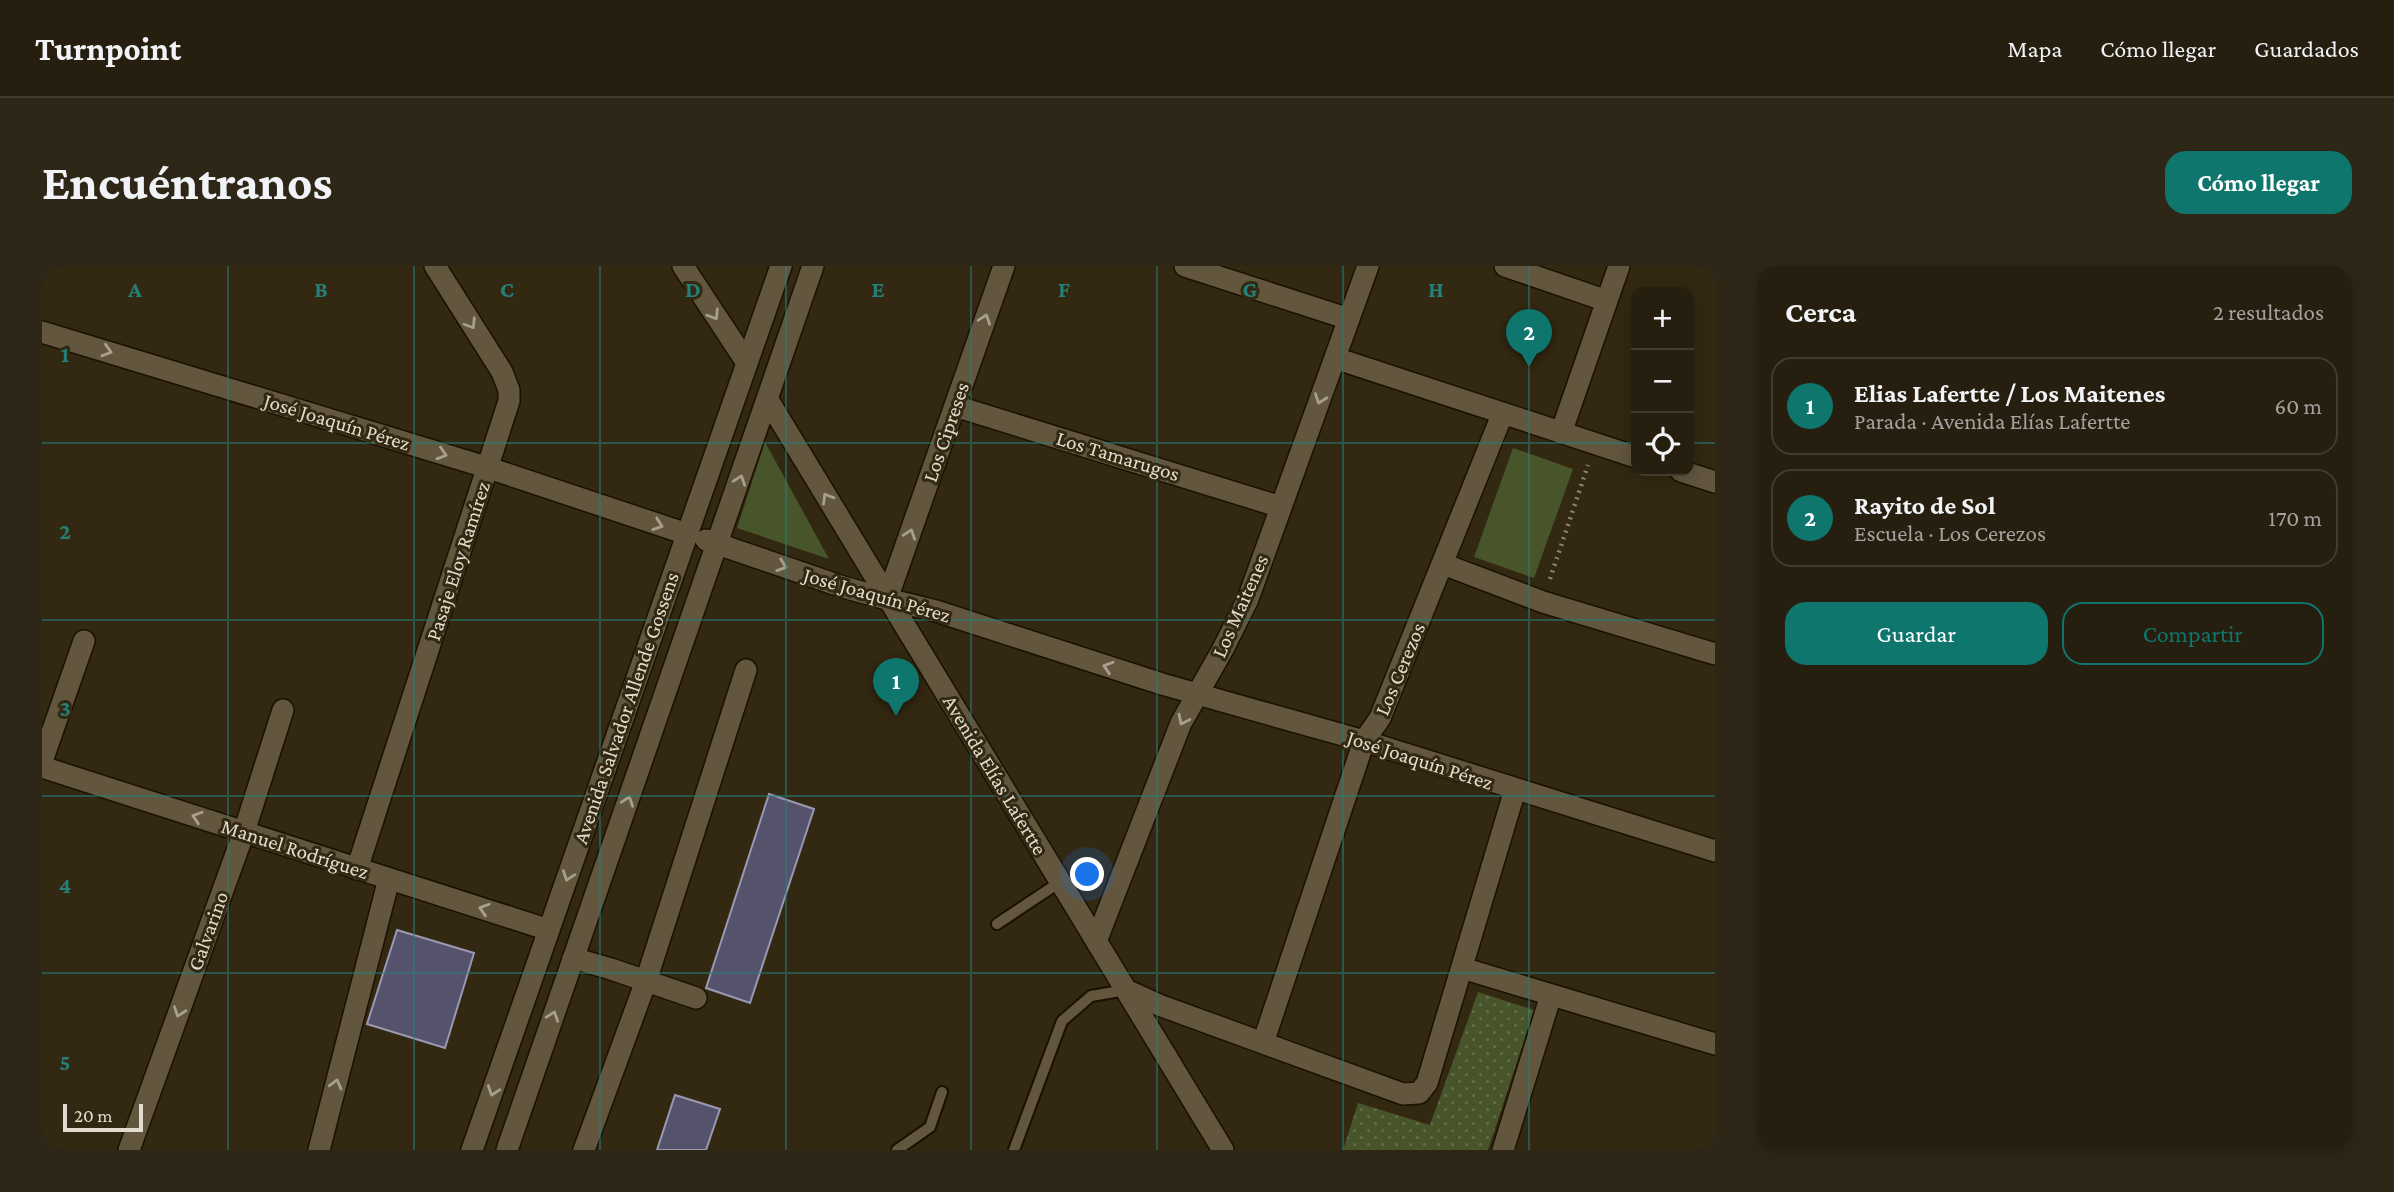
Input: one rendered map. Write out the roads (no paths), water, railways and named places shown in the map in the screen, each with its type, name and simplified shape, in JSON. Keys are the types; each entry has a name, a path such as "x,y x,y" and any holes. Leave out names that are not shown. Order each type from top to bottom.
{"street":[{"name":"Pasaje Eloy Ramírez","path":"357,869 507,411 509,390 502,372 435,266"},
{"path":"684,266 747,363"},
{"name":"Avenida Salvador Allende Gossens","path":"472,1150 781,266"},
{"name":"Avenida Salvador Allende Gossens","path":"507,1150 813,266"},
{"name":"Los Cipreses","path":"887,598 1004,266"},
{"path":"1188,266 1349,319"},
{"name":"Los Maitenes","path":"1097,939 1177,733 1248,599 1368,266"},
{"path":"1505,266 1607,301"},
{"path":"1561,433 1619,266"},
{"name":"José Joaquín Pérez","path":"42,331 489,468 843,587 936,611 1197,694 1364,741 1715,851"},
{"path":"1335,358 1631,455"},
{"name":"Avenida Elías Lafertte","path":"768,400 1223,1150"},
{"name":"Los Tamarugos","path":"955,406 1281,507"},
{"name":"Los Cerezos","path":"1263,1043 1364,741 1380,718 1502,415"},
{"path":"1694,475 1715,482"},
{"path":"1443,564 1543,602 1715,654"},
{"path":"42,761 84,641"},
{"path":"584,1150 646,981 746,670"},
{"name":"Galvarino","path":"128,1150 244,832 283,710"},
{"name":"Manuel Rodríguez","path":"42,767 549,930"},
{"path":"1126,990 1159,1005 1403,1094 1419,1093 1427,1083 1515,790"},
{"path":"318,1150 389,879"},
{"path":"573,958 696,998"},
{"path":"1462,968 1715,1044"},
{"path":"1503,1150 1551,995"}],"lane":[{"path":"997,923 1060,882"},
{"path":"1014,1150 1062,1021 1091,996 1126,990"},
{"path":"897,1150 930,1127 942,1092"}],"place":[{"name":"Rayito de Sol","path":"1529,367"},
{"name":"Elias Lafertte / Los Maitenes","path":"896,716"}]}
